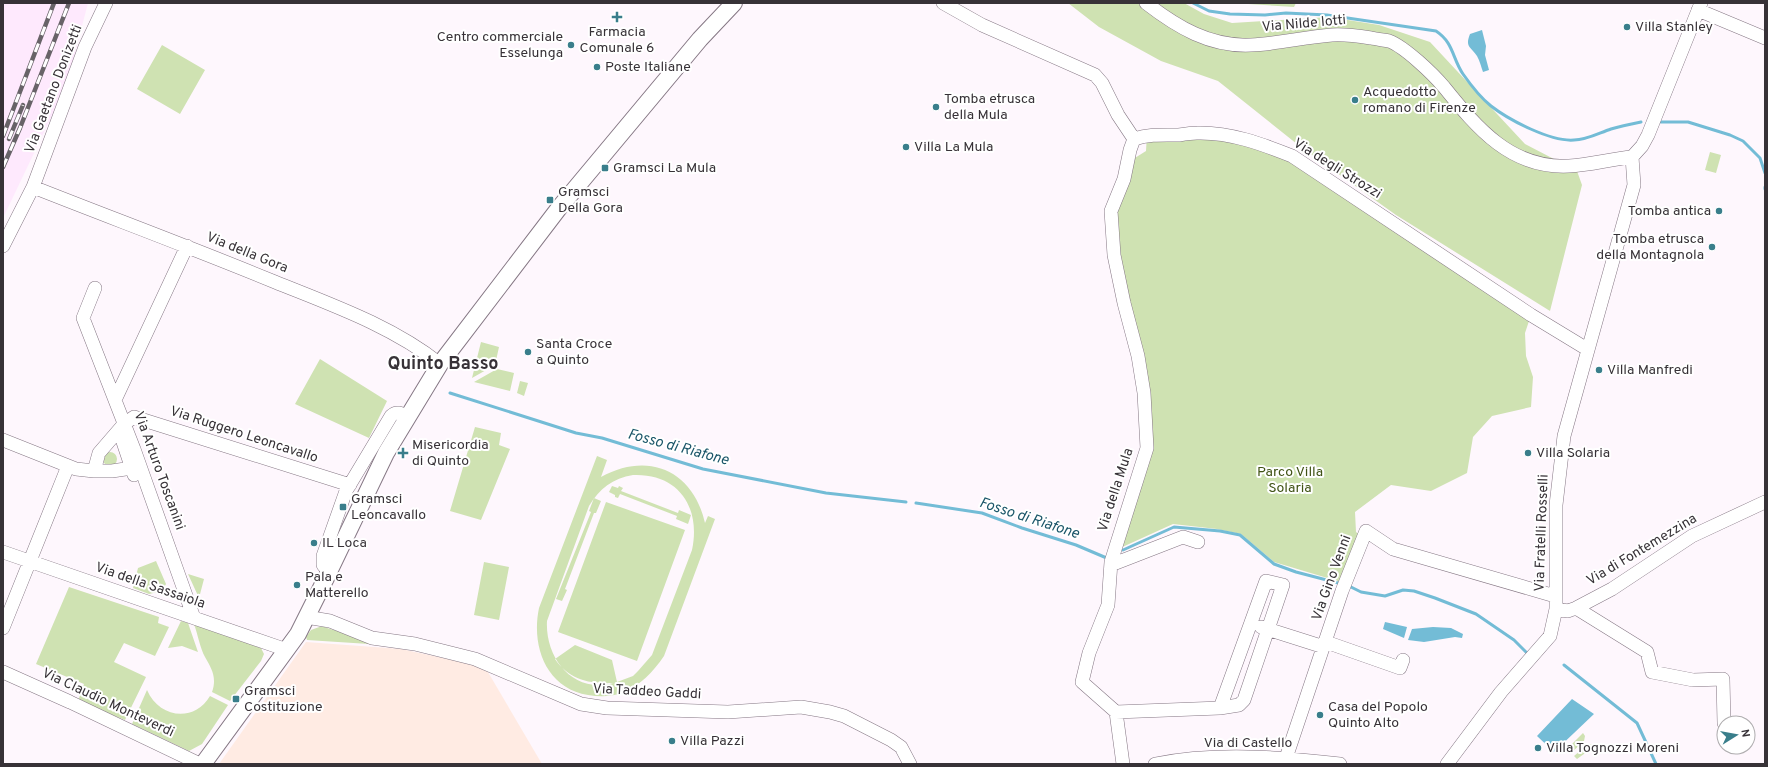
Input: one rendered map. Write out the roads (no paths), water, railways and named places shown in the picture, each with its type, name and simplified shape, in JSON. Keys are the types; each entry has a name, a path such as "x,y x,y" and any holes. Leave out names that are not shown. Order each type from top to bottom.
{"main road":[{"path":"203,764 287,650 310,610 386,453 440,364 559,208 700,39 734,3"}],"street":[{"name":"Via Gaetano Donizetti","path":"3,246 33,187 85,48 106,3"},
{"path":"943,3 982,25 1095,75 1102,82 1118,115 1134,139"},
{"name":"Via Nilde Iotti","path":"1146,3 1174,23 1193,34 1207,39 1238,45 1263,44 1331,35 1354,36 1389,42 1423,65 1438,80 1479,129 1510,153 1529,160 1570,166 1632,157"},
{"path":"1632,157 1646,138 1699,6 1765,38"},
{"name":"Via degli Strozzi","path":"1134,139 1147,134 1180,135 1197,132 1225,135 1258,143 1292,156 1531,315 1588,349"},
{"name":"Via della Mula","path":"1116,712 1082,682 1089,653 1108,605 1111,562 1147,448 1144,393 1138,356 1124,303 1114,255 1111,211 1124,179 1130,150 1134,139"},
{"name":"Via Fratelli Rosselli","path":"1447,764 1501,692 1550,636 1556,602 1556,505 1564,436 1634,180 1632,157"},
{"name":"Via della Gora","path":"33,187 187,246 362,318 426,353 440,364"},
{"path":"115,400 187,246"},
{"name":"Via Arturo Toscanini","path":"96,288 83,318 124,424 189,616"},
{"name":"Via Arturo Toscanini","path":"90,337 90,354 124,424 132,468 189,616"},
{"path":"328,572 323,565 323,556 343,500 350,485 391,416 394,413 398,413 407,417"},
{"name":"Via Ruggero Leoncavallo","path":"124,424 134,417 350,485"},
{"path":"94,471 101,450 124,424"},
{"name":"Via Arturo Toscanini","path":"3,440 81,470 112,471 132,468"},
{"path":"3,628 68,466"},
{"name":"Via di Fontemezzina","path":"1556,602 1568,611 1576,608 1618,585 1692,536 1765,502"},
{"name":"Via Gino Venni","path":"1286,758 1342,591 1366,531 1393,549 1556,602"},
{"path":"1111,562 1116,563 1183,537 1198,542"},
{"name":"Via della Sassaiola","path":"3,552 287,650"},
{"path":"1123,764 1116,712 1220,708 1239,705 1244,700 1283,585 1266,581 1250,629 1220,708"},
{"path":"1576,608 1646,652 1652,672 1693,680 1723,679 1724,715"},
{"name":"Via Taddeo Gaddi","path":"310,610 330,622 372,638 415,644 475,659 581,704 607,708 728,712 800,707 830,712 844,716 891,740 901,748 910,764"},
{"path":"1250,629 1261,627 1401,666"},
{"name":"Via Claudio Monteverdi","path":"3,672 200,764"},
{"path":"1219,758 1221,763 1265,764"},
{"name":"Via di Castello","path":"1155,764 1180,759 1286,758 1340,764"}],"water":[{"path":"1482,30 1486,46 1485,55 1489,70 1483,72 1478,58 1468,44 1470,34"},
{"path":"1385,622 1407,627 1404,638 1383,629"},
{"path":"1433,627 1451,628 1463,634 1462,638 1455,637 1424,642 1408,640 1412,629"},
{"path":"1572,699 1594,714 1554,752 1537,736"}],"waterway":[{"path":"1193,3 1209,11 1230,14 1265,15 1286,13 1327,15 1436,31 1450,46 1463,74 1487,103 1508,118 1554,138 1579,140 1615,128 1641,122"},
{"path":"1661,122 1688,122 1730,135 1743,141 1760,158 1765,173"},
{"name":"Fosso di Riafone","path":"450,393 576,433 602,438 703,469 826,493 906,502"},
{"name":"Fosso di Riafone","path":"916,503 982,513 1022,528 1076,545 1109,559"},
{"name":"Fosso di Riafone","path":"1123,550 1174,527 1220,531 1240,535 1274,564 1296,572 1342,584"},
{"name":"Fosso di Riafone","path":"1347,585 1361,592 1385,596 1403,590 1414,591 1435,598 1476,614 1514,640 1527,653"},
{"name":"Fosso di Riafone","path":"1564,665 1637,723 1656,764"}],"railway":[{"path":"3,136 54,3"},
{"path":"3,167 20,128 69,3"},
{"path":"9,139 23,105"}],"place":[{"name":"Farmacia Comunale 6","path":"617,17"},
{"name":"Villa Stanley","path":"1627,27"},
{"name":"Centro commerciale Esselunga","path":"571,45"},
{"name":"Poste Italiane","path":"597,67"},
{"name":"Acquedotto romano di Firenze","path":"1355,100"},
{"name":"Tomba etrusca della Mula","path":"936,107"},
{"name":"Villa La Mula","path":"906,147"},
{"name":"Gramsci La Mula","path":"605,168"},
{"name":"Gramsci Della Gora","path":"550,200"},
{"name":"Tomba antica","path":"1719,211"},
{"name":"Tomba etrusca della Montagnola","path":"1712,247"},
{"name":"Santa Croce a Quinto","path":"528,352"},
{"name":"Villa Manfredi","path":"1599,370"},
{"name":"Misericordia di Quinto","path":"403,453"},
{"name":"Villa Solaria","path":"1528,453"},
{"name":"Gramsci Leoncavallo","path":"343,507"},
{"name":"IL Loca","path":"314,543"},
{"name":"Pala e Matterello","path":"297,585"},
{"name":"Gramsci Costituzione","path":"236,699"},
{"name":"Casa del Popolo Quinto Alto","path":"1320,715"},
{"name":"Villa Pazzi","path":"672,741"},
{"name":"Villa Tognozzi Moreni","path":"1538,748"}],"district":[{"name":"Quinto Basso","path":"443,364"}],"park label":[{"name":"Parco Villa Solaria","path":"1290,480"}]}
